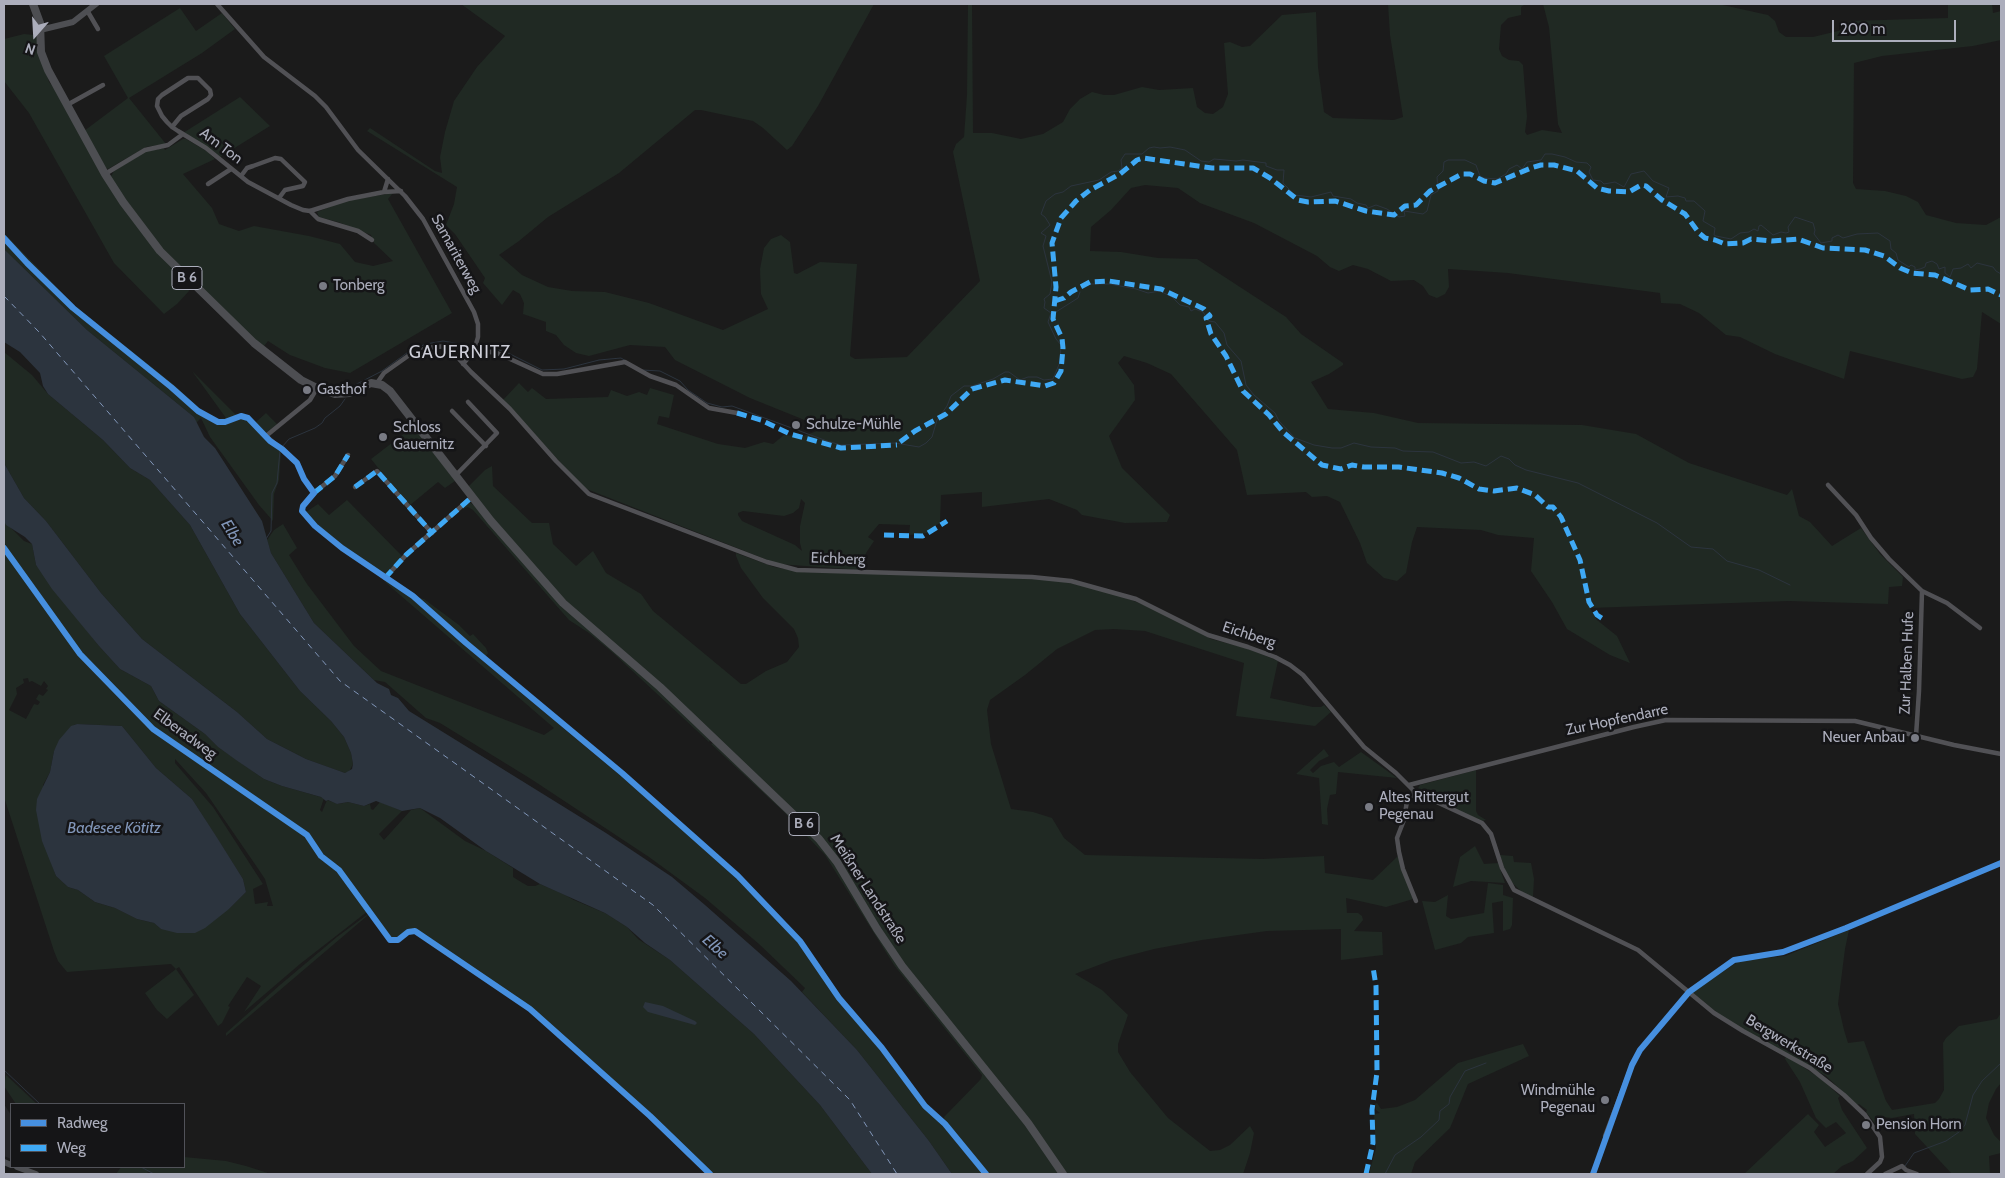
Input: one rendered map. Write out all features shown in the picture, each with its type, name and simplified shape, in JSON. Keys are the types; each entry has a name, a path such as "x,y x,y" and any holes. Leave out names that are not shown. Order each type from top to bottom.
{"main road":[{"name":"B 6","path":"33,4 38,16 43,58 67,105 105,174 123,202 160,251 242,332 284,369 301,380 317,388 342,394 350,393 371,383 377,383 390,392 472,497"},
{"name":"Meißner Landstraße","path":"472,497 563,603 660,687 819,839 837,862 877,929 902,966 1028,1123 1063,1174"}],"street":[{"path":"40,30 69,24 88,12 96,4"},
{"name":"Samariterweg","path":"216,4 264,57 315,96 326,107 358,150 400,191 423,219 474,312 478,333 474,348"},
{"path":"88,12 98,29"},
{"name":"Am Ton","path":"172,126 181,116 208,99 211,95 210,90 198,78 188,78 158,99 156,106 159,112 172,126 206,148 242,178 298,208 310,211 318,219 358,231 372,240"},
{"path":"67,105 103,84"},
{"name":"Am Ton","path":"105,174 144,150 152,147 164,147 183,134"},
{"path":"242,178 247,168 274,158 281,159 305,182 303,186 285,190 279,198"},
{"path":"208,184 231,169"},
{"path":"384,192 388,179"},
{"path":"310,211 348,199 400,191"},
{"path":"377,383 384,373 408,356 426,348 447,346 474,348 504,355 543,374 557,374 625,362 650,376 676,384 709,408 737,413"},
{"name":"Eichberg","path":"447,346 510,409 556,461 589,494 767,562 797,570 1032,577 1072,581 1136,599 1208,635 1248,647 1290,665 1303,675 1364,747 1409,785"},
{"path":"463,364 474,348"},
{"path":"314,492 304,479 297,463 266,436 310,400 317,388"},
{"path":"456,476 497,433 468,402"},
{"path":"452,411 486,446"},
{"path":"302,511 314,492 335,476 348,455"},
{"path":"355,488 377,471 432,533"},
{"name":"Zur Halben Hufe","path":"1828,485 1856,515 1871,538 1889,559 1922,592 1947,603 1980,628"},
{"path":"385,578 406,555 472,497"},
{"name":"Zur Halben Hufe","path":"1916,736 1922,592"},
{"name":"Zur Hopfendarre","path":"1409,785 1666,720 1855,721 1954,746 2001,754"},
{"path":"1409,785 1415,792 1407,801 1404,820 1397,838 1398,852 1403,869 1416,901"},
{"name":"Bergwerkstraße","path":"1415,792 1482,823 1494,840 1498,860 1509,884 1519,893 1638,950 1729,1024 1792,1057 1821,1076 1865,1115 1880,1136 1882,1157 1880,1162 1867,1174"},
{"path":"1681,1000 1682,986"},
{"path":"1605,1136 1632,1065 1640,1050 1689,992"},
{"path":"1885,1174 1902,1166 1906,1170 1916,1173"},
{"path":"20,1168 36,1174"}],"shaded area":[{"path":"461,4 874,4 818,106 792,146 787,150 753,121 695,110 619,173 548,217 499,255 522,275 548,287 572,291 605,292 649,303 723,330 768,309 761,294 760,269 764,248 771,239 781,235 790,242 794,273 797,274 820,262 857,264 850,356 855,359 907,357 980,281 953,152 956,144 964,137 967,95 968,4 972,4 973,133 992,133 1021,139 1043,134 1063,122 1070,109 1080,99 1092,92 1114,95 1142,87 1159,90 1193,88 1197,107 1205,113 1213,114 1223,107 1228,94 1224,43 1230,42 1242,47 1250,46 1282,15 1316,12 1318,67 1324,112 1333,118 1394,120 1403,117 1390,35 1388,4 1533,4 1524,5 1521,7 1521,15 1508,18 1501,25 1499,49 1502,56 1509,60 1519,61 1523,65 1527,117 1525,132 1527,135 1542,130 1562,133 1558,124 1549,27 1543,4 1718,4 1768,15 1775,21 1779,32 1786,37 1813,37 1842,30 1850,21 1948,18 1948,4 1992,4 1993,13 2001,11 2001,40 1973,46 1882,56 1854,63 1853,183 1856,189 1885,191 1906,196 1918,202 1926,215 1956,223 1986,225 2001,217 2001,324 1982,312 1977,369 1973,377 1962,379 1850,351 1844,379 1775,354 1740,337 1726,335 1699,313 1680,304 1661,303 1660,293 1508,273 1448,269 1449,287 1445,294 1437,298 1429,295 1423,286 1414,280 1391,281 1368,269 1353,265 1339,271 1330,267 1317,256 1254,223 1200,203 1178,188 1145,185 1131,188 1111,210 1091,227 1090,251 1121,252 1158,258 1197,259 1286,317 1301,334 1343,363 1343,365 1329,374 1311,382 1328,409 1374,413 1418,423 1582,425 1636,434 1689,463 1787,495 1792,489 1799,516 1810,522 1832,546 1861,528 1880,554 1903,577 1902,586 1889,587 1888,604 1789,601 1590,608 1597,620 1617,636 1630,663 1610,655 1567,629 1531,571 1534,538 1498,535 1481,530 1417,527 1406,573 1397,581 1384,578 1367,563 1360,543 1340,502 1327,496 1312,497 1306,492 1247,495 1237,450 1171,374 1147,363 1124,356 1118,363 1134,385 1135,400 1109,436 1122,468 1170,515 1167,522 1125,523 1082,515 1077,510 1049,499 982,507 982,492 941,495 940,523 928,530 928,533 909,535 910,525 879,524 868,537 874,541 866,553 861,570 778,564 584,488 503,400 519,383 528,392 532,388 546,399 608,397 611,390 627,396 639,392 647,395 650,388 674,395 669,418 659,416 657,424 718,444 745,448 764,442 773,444 784,435 803,436 820,430 830,432 834,427 831,421 807,421 750,398 675,360 665,347 630,345 589,356 576,353 564,345 556,335 546,331 546,322 523,314 524,303 520,294 513,290 502,305 483,283 485,278 455,234 446,225 454,204 457,187 367,131 370,128 435,171 442,173 440,157 454,101 477,67 505,36","holes":["801,499 805,503 800,526 802,551 795,545 742,521 738,515 738,513 743,511 784,516 793,513 799,508"]},
{"path":"180,8 196,31 222,13 235,29 202,53 129,98 166,144 146,147 108,169 84,131 128,98 104,56"},
{"path":"24,34 34,35 37,38 49,82 57,91 87,147 186,281 189,291 164,314 114,263 29,113 4,81 4,39"},
{"path":"240,97 270,126 220,157 183,133"},
{"path":"183,139 208,152 215,159 183,174 212,208 219,224 239,231 254,226 340,244 355,262 373,266 393,261 374,243 371,235 319,217 317,212 345,201 393,193 388,199 452,313 350,373 325,368 290,355 268,341 264,349 154,241 110,178 114,171 146,151 164,148 165,150"},
{"path":"4,233 75,306 173,384 207,415 198,410 172,386 74,308 8,243"},
{"path":"4,240 69,306 198,412 211,420 218,421 207,415 219,419 226,418 192,371 235,414 247,416 256,422 266,413 277,424 265,434 281,451 279,480 274,494 273,521 259,505 210,437 201,418 196,423 194,417 87,330 4,249"},
{"path":"4,352 32,375 48,394 103,440 130,468 150,480 190,525 240,614 300,691 331,721 344,737 351,753 353,764 349,772 345,773 306,759 267,739 237,712 142,639 101,593 46,521 24,498 4,463"},
{"path":"414,426 455,481 445,488 438,482 409,506 371,459"},
{"path":"492,466 493,486 532,523 549,523 553,544 576,566 593,551 606,573 641,594 653,611 741,684 746,684 766,671 787,662 799,647 794,629 763,598 741,568 736,553 774,567 802,572 1040,578 1061,581 1114,593 1161,612 1211,639 1249,649 1278,661 1270,698 1313,707 1324,705 1331,712 1315,726 1236,716 1244,663 1145,631 1114,629 1095,630 1057,649 990,700 987,710 991,744 1011,809 1033,812 1052,818 1064,838 1085,855 1263,859 1324,856 1325,873 1373,880 1398,856 1413,899 1386,907 1346,898 1347,913 1358,913 1362,916 1363,920 1354,931 1382,932 1383,955 1341,960 1341,929 1267,931 1154,949 1112,960 1075,974 1102,990 1128,1015 1118,1044 1118,1052 1130,1072 1168,1118 1210,1151 1220,1150 1230,1145 1250,1126 1254,1133 1243,1174 1066,1174 921,986 883,933 841,863 558,593 467,488 485,470"},
{"path":"347,500 403,557 384,575 315,524 306,512 318,504 329,515"},
{"path":"469,502 475,506 547,589 666,697 710,740 709,742 613,653 589,633 569,620 473,510 468,507 463,509"},
{"path":"4,521 24,541 32,544 36,565 99,646 120,669 151,686 159,701 205,734 218,747 264,779 324,798 320,810 322,812 327,800 338,804 348,802 364,806 370,804 373,810 380,802 402,811 379,834 384,840 411,810 420,808 465,841 486,851 513,868 513,877 521,882 528,886 540,884 605,913 627,927 638,939 670,960 754,1034 820,1105 872,1174 712,1174 642,1106 527,1005 416,930 409,930 397,940 392,940 338,869 323,857 308,834 194,756 192,757 306,835 322,860 341,875 368,911 300,964 244,1012 261,986 247,977 228,1006 230,1007 222,1023 218,1026 179,967 176,969 171,964 67,972 58,961 54,951 4,797","holes":["28,678 29,682 32,681 41,686 44,681 48,686 46,689 48,690 43,696 39,694 36,699 40,702 38,705 34,704 26,719 9,710 17,694 16,688 24,683 23,679","74,725 122,726 156,768 192,799 243,879 246,892 229,909 161,929 154,923 137,919 115,908 95,902 78,890 68,887 56,876 50,859 43,785 50,772 54,751","175,759 206,793 259,870 265,879 273,906 267,906 268,902 255,904 253,889 263,884 213,807 175,763"]},
{"path":"283,524 297,548 289,555 307,584 354,646 381,671 544,735 554,728 385,582 386,580 408,595 465,646 658,807 729,870 801,945 839,1001 888,1059 925,1108 943,1123 984,1174 952,1174 929,1141 857,1050 802,992 805,988 759,944 705,898 649,857 531,779 440,723 426,718 385,682 374,680 314,623 271,553 267,540 274,530"},
{"path":"418,598 424,599 459,625 470,636 473,634 486,648 488,653 485,658"},
{"path":"713,743 826,851 859,903 1027,1124 1061,1174 987,1174 945,1122 944,1117 981,1079 982,1075 894,965 825,855 785,813 711,744"},
{"path":"1324,749 1329,756 1319,761 1310,770 1313,773 1321,766 1334,762 1339,767 1361,752 1397,778 1338,772 1336,794 1330,795 1327,809 1328,825 1322,824 1319,778 1296,774"},
{"path":"1476,770 1476,811 1478,815 1486,820 1482,821 1419,793 1417,790 1420,785"},
{"path":"1475,846 1484,864 1498,863 1505,883 1471,881 1453,887 1460,857"},
{"path":"1500,855 1513,856 1514,862 1531,863 1534,879 1533,897 1523,893 1508,879"},
{"path":"1488,883 1503,885 1503,895 1513,898 1512,925 1510,929 1503,931 1503,901 1492,903 1494,933 1468,937 1461,943 1435,950 1422,901 1435,902 1448,895 1446,916 1451,919 1484,913"},
{"path":"368,914 226,1036 226,1033 280,985 337,937"},
{"path":"1849,930 1838,1004 1844,1030 1848,1043 1864,1041 1886,1101 1892,1110 1935,1103 1944,1090 1943,1043 1946,1038 1959,1026 1997,1019 2001,1013 2001,1083 1989,1103 1986,1118 1994,1135 2001,1142 2001,1153 1989,1156 1990,1174 1952,1174 1915,1134 1914,1114 1892,1118 1883,1117 1882,1124 1877,1126 1866,1112 1867,1110 1859,1104 1857,1105 1826,1076 1742,1029 1720,1015 1692,992 1739,961 1785,956"},
{"path":"176,969 194,995 167,1019 157,1010 145,993"},
{"path":"1523,1044 1529,1056 1468,1084 1450,1128 1415,1162 1411,1174 1369,1174 1376,1148 1374,1114 1380,1113 1376,1110 1375,1104 1377,1103 1381,1109 1397,1107 1415,1100 1458,1063"},
{"path":"1786,1056 1820,1078 1840,1096 1838,1098 1842,1110 1867,1148 1853,1161 1842,1166 1833,1174 1744,1174 1808,1114 1819,1125 1814,1132 1825,1147 1846,1133 1836,1122 1826,1128 1816,1118 1800,1082 1785,1059"},
{"path":"6,1075 36,1103 15,1103 4,1086"},
{"path":"4,1104 10,1113 10,1159 4,1156"},
{"path":"185,1157 226,1161 271,1174 154,1174 149,1172 144,1174 116,1174 120,1168 185,1168"}],"water":[{"name":"Elbe","path":"4,249 87,330 194,417 204,437 215,448 262,521 271,553 314,623 377,683 389,689 391,695 398,698 409,711 606,833 672,877 705,905 791,981 857,1050 929,1141 952,1174 872,1174 820,1105 754,1034 670,960 645,943 627,927 605,913 540,884 486,851 440,818 420,808 402,811 376,801 364,806 348,802 337,804 264,779 218,747 205,734 159,701 151,686 120,669 52,589 36,565 32,544 25,537 6,525 4,521 4,463 24,498 46,521 101,593 142,639 237,712 267,739 306,759 345,773 352,769 351,753 344,737 331,721 300,691 240,614 190,525 150,480 130,468 103,440 48,394 43,386 40,373 20,352 4,342"},
{"name":"Badesee Kötitz","path":"77,724 122,726 156,768 192,799 243,879 246,892 229,909 205,928 195,933 177,933 161,929 154,923 137,919 115,908 95,902 78,890 68,887 56,876 42,841 36,810 37,799 50,772 54,751 59,740 71,726"},
{"path":"645,1002 663,1006 697,1023 695,1025 648,1012 643,1007"}],"waterway":[{"path":"642,370 660,371 680,381 688,390 707,403 722,407 732,406 841,445 895,443 919,447 932,437 937,420 947,406 951,396 964,386 972,386 993,379 1005,372 1009,372 1020,380 1028,377 1037,377 1044,380 1053,379 1060,362 1061,345 1048,322 1051,313 1044,308 1044,299 1050,294 1052,282 1043,246 1046,236 1041,233 1050,225 1041,214 1046,201 1071,186 1099,180 1111,172 1118,171 1122,168 1121,160 1125,154 1142,154 1149,148 1154,147 1170,147 1185,150 1201,161 1209,162 1214,159 1266,163 1266,166 1277,170 1284,170 1283,183 1295,195 1311,197 1331,192 1333,196 1351,199 1366,205 1368,208 1376,205 1387,209 1399,217 1405,216 1404,211 1423,214 1427,211 1431,195 1438,191 1437,177 1443,171 1444,162 1448,160 1465,160 1476,165 1480,176 1497,179 1517,165 1522,169 1527,162 1541,160 1545,154 1552,154 1576,162 1587,163 1591,167 1589,172 1593,180 1601,181 1604,184 1615,182 1624,187 1631,174 1644,171 1653,181 1669,188 1666,197 1678,196 1685,198 1686,201 1694,201 1705,211 1703,221 1715,228 1714,235 1716,236 1731,239 1740,233 1749,232 1754,229 1758,231 1761,225 1773,235 1781,232 1786,233 1789,232 1788,227 1795,217 1813,223 1814,234 1821,243 1832,241 1832,238 1838,235 1843,238 1857,234 1878,233 1890,241 1891,249 1896,253 1898,260 1909,267 1911,265 1915,267 1915,270 1925,267 1926,263 1932,261 1937,264 1939,269 1945,267 1945,273 1950,277 1953,269 1961,268 1968,264 1971,268 1977,263 1993,267 2001,274"},
{"path":"1082,288 1090,284 1110,284 1148,293 1160,291 1172,297 1180,305 1189,307 1191,311 1195,309 1203,312 1209,321 1215,322 1224,333 1227,345 1241,361 1246,385 1254,395 1275,413 1279,421 1295,438 1314,445 1332,448 1341,448 1354,443 1371,447 1395,448 1403,451 1433,452 1461,463 1474,462 1486,466 1501,456 1526,470 1578,483 1657,523 1691,547 1713,549 1727,561 1759,570 1790,585"},
{"path":"1056,312 1078,298 1080,292"},
{"path":"349,390 351,387 382,371 411,350 426,344 443,341 473,346"},
{"path":"476,347 496,350"},
{"path":"508,353 542,370 564,369 599,360 621,358 626,361"},
{"path":"282,447 289,439 322,423 345,399"},
{"path":"266,539 271,531 272,493 277,483 280,451"},
{"path":"1385,1174 1395,1155 1421,1137 1439,1120 1440,1111 1449,1104 1450,1097 1465,1071 1486,1063"},
{"path":"1905,1166 1914,1153 1946,1141 1959,1132 1965,1125 1973,1095 1982,1081 2001,1063"},
{"path":"4,1070 39,1103"},
{"path":"143,1168 154,1174"}],"ferry route":[{"path":"4,296 39,332 340,681 653,905 850,1100 897,1174"}],"marked path":[{"path":"900,442 915,431 946,414 972,389 1005,380 1045,386 1054,383 1061,371 1063,348 1062,338 1053,319 1056,287 1052,243 1061,218 1076,201 1090,190 1120,174 1137,160 1143,158 1212,168 1253,168 1270,178 1298,200 1308,202 1335,201 1366,211 1394,215 1405,206 1416,205 1430,191 1462,174 1470,174 1484,181 1495,183 1531,168 1541,165 1554,165 1577,171 1597,188 1609,191 1629,192 1641,185 1646,186 1662,200 1685,214 1705,238 1725,244 1743,243 1751,239 1772,241 1798,239 1823,248 1865,250 1884,256 1900,268 1912,273 1935,275 1970,290 1988,289 2001,295"},
{"path":"1055,301 1064,298 1090,282 1109,281 1161,289 1204,309 1210,316 1206,318 1211,334 1226,356 1243,391 1269,415 1283,432 1322,465 1341,469 1352,465 1399,467 1442,473 1459,478 1479,489 1494,491 1517,488 1535,495 1548,507 1553,507 1561,517 1580,560 1589,602 1597,615 1603,619"},
{"path":"737,413 761,420 790,434 841,448 897,445"},
{"path":"314,493 335,476 348,455"},
{"path":"355,487 377,471 432,533"},
{"path":"385,578 406,555 472,497"},
{"path":"884,535 923,536 947,521"},
{"path":"1366,1174 1373,1143 1372,1110 1377,1072 1376,986 1373,967"}],"cycle path":[{"path":"4,238 73,308 198,411 218,422 225,422 241,416 248,418 270,441 297,463 304,479 314,493 303,506 302,511 315,526 342,548 413,596 466,643 622,773 738,876 800,941 839,998 882,1048 925,1106 945,1124 986,1174"},
{"name":"Elberadweg","path":"4,548 80,654 153,729 307,835 321,856 339,870 390,940 398,940 408,932 415,931 530,1009 650,1116 710,1174"},
{"path":"1593,1174 1632,1065 1640,1050 1689,992 1734,960 1783,952 1846,928 2001,863"}],"place":[{"name":"Tonberg","path":"323,286"},
{"name":"Gasthof","path":"307,390"},
{"name":"Schulze-Mühle","path":"796,425"},
{"name":"Schloss Gauernitz","path":"383,437"},
{"name":"Neuer Anbau","path":"1915,738"},
{"name":"Altes Rittergut Pegenau","path":"1369,807"},
{"name":"Windmühle Pegenau","path":"1605,1100"},
{"name":"Pension Horn","path":"1866,1125"}],"district":[{"name":"GAUERNITZ","path":"460,353"}]}
